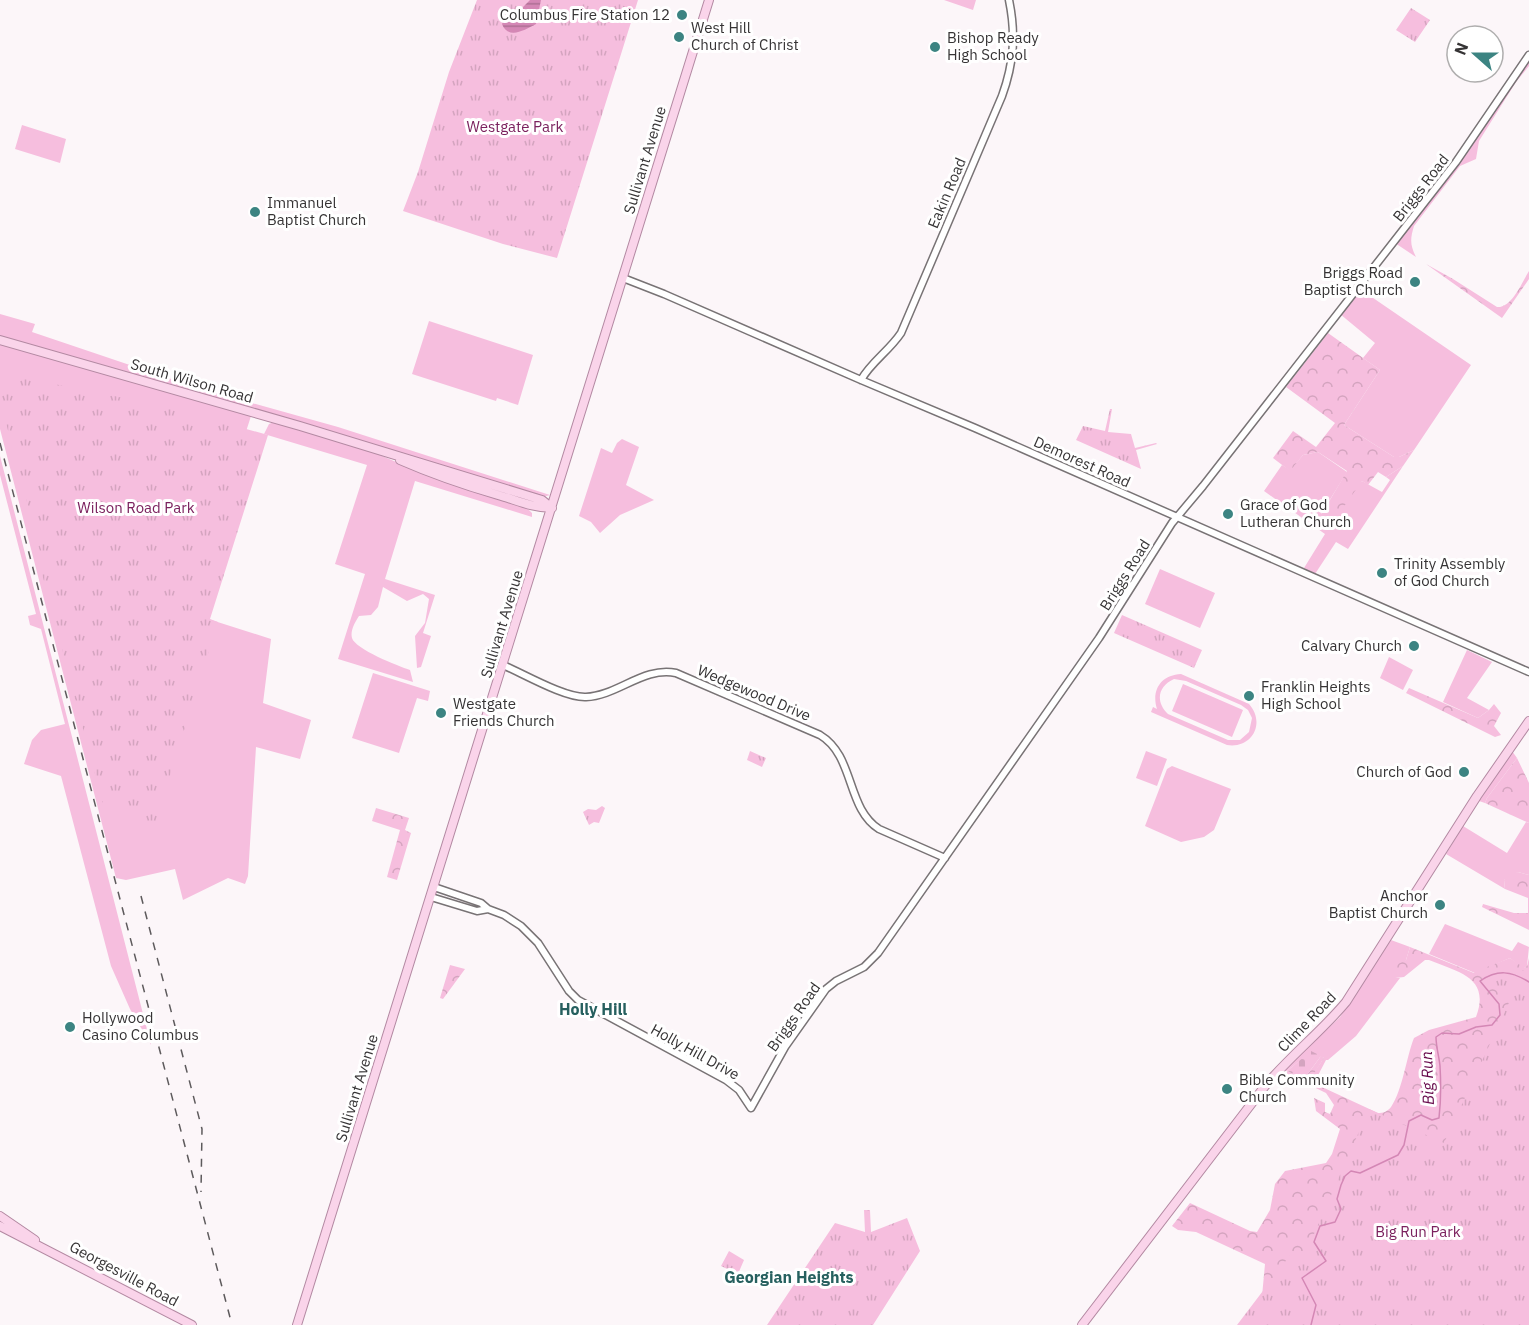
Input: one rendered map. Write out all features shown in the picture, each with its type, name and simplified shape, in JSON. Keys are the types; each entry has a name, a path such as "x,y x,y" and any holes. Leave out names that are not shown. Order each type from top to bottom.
{"main road":[{"name":"Sullivant Avenue","path":"297,1325 709,0"},
{"name":"South Wilson Road","path":"0,340 376,449 447,479 539,508 552,508"},
{"name":"Clime Road","path":"1082,1325 1269,1081 1346,1002 1472,803 1529,721"},
{"name":"Georgesville Road","path":"0,1216 22,1229 43,1246"},
{"name":"Georgesville Road","path":"0,1226 43,1246 192,1325"}],"street":[{"name":"Eakin Road","path":"861,380 871,365 892,346 900,333 1002,96 1011,69 1014,50 1014,28 1009,0"},
{"name":"Briggs Road","path":"751,1108 785,1047 826,989 836,981 864,967 874,957 1112,619 1169,528 1456,162 1529,55"},
{"name":"Demorest Road","path":"622,278 664,294 1178,517 1529,672"},
{"name":"Wedgewood Drive","path":"503,666 571,695 584,697 598,695 657,673 676,673 820,735 837,751 860,806 871,822 882,831 945,858"},
{"name":"Holly Hill Drive","path":"434,888 481,903 488,909 509,918 532,936 569,991 578,1000 726,1080 739,1090 751,1108"},
{"name":"Holly Hill Drive","path":"431,897 477,911 488,909"}],"green space":[{"name":"Westgate Park","path":"477,0 638,0 557,258 503,244 403,211 418,172 449,72"},
{"path":"944,0 976,0 973,10"},
{"path":"1411,8 1430,20 1415,42 1396,30"},
{"path":"1529,59 1529,66 1516,82 1479,141 1476,159 1460,166 1414,226 1411,242 1416,257 1395,243 1476,139"},
{"path":"22,125 66,139 60,163 15,149"},
{"path":"1426,264 1497,307 1512,299 1529,271 1529,279 1502,318"},
{"path":"1360,289 1471,365 1414,450 1399,457 1394,457 1344,425 1380,370 1363,358 1375,343 1340,314"},
{"path":"0,314 35,324 32,332 192,386 188,389 0,336"},
{"path":"429,321 533,355 518,405 497,398 496,401 412,374"},
{"path":"1328,333 1380,370 1344,425 1394,457 1414,450 1403,466 1386,477 1378,472 1368,485 1362,481 1333,522 1321,515 1347,471 1318,452 1303,455 1290,471 1273,458 1293,431 1316,447 1335,423 1286,387"},
{"name":"Wilson Road Park","path":"0,344 251,416 234,469 205,618 271,639 263,703 311,720 300,759 256,747 248,876 245,884 228,878 183,900 175,869 126,880 116,878 0,429"},
{"name":"Wilson Road Park","path":"0,370 39,381 164,406 268,435 210,619 218,622 160,807 166,829 104,808 40,566 44,567 0,400"},
{"path":"198,388 338,427 550,495 543,497 200,393"},
{"path":"1110,409 1112,409 1108,432 1131,434 1135,448 1157,444 1136,450 1141,469 1076,440 1083,426 1105,431"},
{"path":"274,422 373,452 417,471 526,507 532,513 532,517 415,481 385,579 435,595 423,633 431,636 421,667 417,668 415,636 425,623 429,599 423,594 407,601 383,587 378,607 371,615 359,616 353,627 352,635 355,642 369,652 410,670 413,682 338,659 365,574 335,564 367,465 264,434 269,424"},
{"path":"622,439 639,447 626,485 654,500 620,515 600,533 591,522 579,516 601,448 612,453"},
{"path":"1318,452 1347,472 1321,514 1362,481 1382,492 1390,480 1386,477 1403,466 1348,549 1336,542 1315,574 1304,568 1325,534 1264,491 1282,465 1290,470 1303,455"},
{"path":"0,456 151,1045 130,1009 111,966 61,776 24,764 32,740 41,730 65,724 41,629 30,625 28,616 36,614 0,475"},
{"path":"1160,569 1215,593 1200,628 1145,604"},
{"path":"1122,615 1202,650 1194,668 1114,633"},
{"path":"1467,650 1492,662 1467,698 1489,710 1478,718 1443,702"},
{"path":"1389,657 1413,670 1403,690 1380,678"},
{"path":"373,673 430,691 428,701 417,698 399,753 352,738"},
{"path":"1181,674 1249,704 1256,719 1254,733 1243,743 1227,745 1151,712 1153,707 1157,709 1155,696 1159,685 1174,675","holes":["1174,679 1186,681 1248,710 1252,718 1249,732 1240,740 1228,740 1168,714 1160,699 1164,686"]},
{"path":"1183,684 1243,710 1232,737 1172,711"},
{"path":"1409,688 1478,718 1494,704 1501,713 1494,726 1501,735 1495,737 1406,693"},
{"path":"750,751 766,758 762,767 747,760"},
{"path":"1146,751 1167,759 1157,786 1136,778"},
{"path":"1512,751 1517,758 1485,803 1479,801"},
{"path":"1517,758 1529,783 1529,823 1485,803"},
{"path":"1172,766 1231,789 1214,830 1204,837 1181,842 1145,826 1167,769"},
{"path":"602,806 605,808 599,823 594,822 589,825 583,812 588,809 596,810"},
{"path":"376,808 409,818 405,830 411,833 397,880 387,877 400,830 372,821"},
{"path":"1526,822 1529,823 1529,875 1518,872 1504,880 1505,889 1446,854 1463,826 1507,853"},
{"path":"1518,872 1529,875 1529,930 1482,907 1483,904 1514,913 1528,913 1528,898 1505,889 1504,880 1509,874"},
{"path":"1445,924 1512,951 1518,942 1529,947 1527,966 1523,969 1510,958 1475,973 1429,954"},
{"path":"1391,940 1410,947 1406,960 1395,978 1400,978 1356,1036 1326,1060 1314,1083 1308,1081 1324,1058 1309,1057 1287,1071 1284,1070 1340,1017"},
{"name":"Big Run Park","path":"1410,947 1474,973 1480,966 1487,967 1510,958 1524,968 1529,958 1529,1299 1237,1325 1260,1318 1265,1264 1196,1232 1178,1230 1172,1226 1190,1203 1250,1231 1257,1232 1270,1210 1275,1184 1285,1171 1326,1163 1332,1154 1340,1129 1316,1111 1314,1098 1325,1103 1325,1112 1330,1114 1334,1105 1326,1093 1287,1074 1287,1071 1304,1079 1321,1056 1324,1058 1309,1081 1378,1113 1383,1112 1391,1107 1399,1091 1414,1038 1429,1030 1476,1017 1479,993 1469,978 1461,973 1425,960 1404,977 1395,978 1389,968 1406,960"},
{"path":"450,965 465,969 443,999 440,998"},
{"name":"Big Run Park","path":"1529,969 1529,1325 1237,1325 1291,1254 1303,1259 1369,1109 1444,1143 1513,994 1481,980"},
{"path":"1311,1051 1321,1056 1304,1079 1287,1071"},
{"path":"864,1210 870,1210 871,1232 907,1218 920,1251 873,1325 767,1325 835,1223 865,1232"},
{"path":"729,1251 744,1260 738,1274 721,1266"}],"shaded area":[{"path":"530,0 541,0 536,24 517,32 508,32 502,24 505,17 518,12"}],"waterway":[{"name":"Big Run","path":"1311,1325 1316,1305 1302,1278 1326,1261 1314,1242 1320,1226 1335,1222 1341,1209 1337,1199 1345,1176 1351,1171 1360,1173 1398,1155 1404,1145 1409,1121 1421,1115 1432,1120 1439,1118 1440,1066 1436,1037 1442,1033 1459,1034 1476,1027 1492,1025 1500,1015 1499,1004 1480,981 1504,973 1529,982"}],"railway":[{"path":"0,443 232,1325"},
{"path":"141,896 175,1026"},
{"path":"177,1034 202,1129 201,1192"}],"place":[{"name":"Columbus Fire Station 12","path":"682,15"},
{"name":"West Hill Church of Christ","path":"679,37"},
{"name":"Bishop Ready High School","path":"935,47"},
{"name":"Immanuel Baptist Church","path":"255,212"},
{"name":"Briggs Road Baptist Church","path":"1415,282"},
{"name":"Grace of God Lutheran Church","path":"1228,514"},
{"name":"Trinity Assembly of God Church","path":"1382,573"},
{"name":"Calvary Church","path":"1414,646"},
{"name":"Franklin Heights High School","path":"1249,696"},
{"name":"Westgate Friends Church","path":"441,713"},
{"name":"Church of God","path":"1464,772"},
{"name":"Anchor Baptist Church","path":"1440,905"},
{"name":"Hollywood Casino Columbus","path":"70,1027"},
{"name":"Bible Community Church","path":"1227,1089"}],"district":[{"name":"Holly Hill","path":"593,1009"},
{"name":"Georgian Heights","path":"789,1277"}]}
